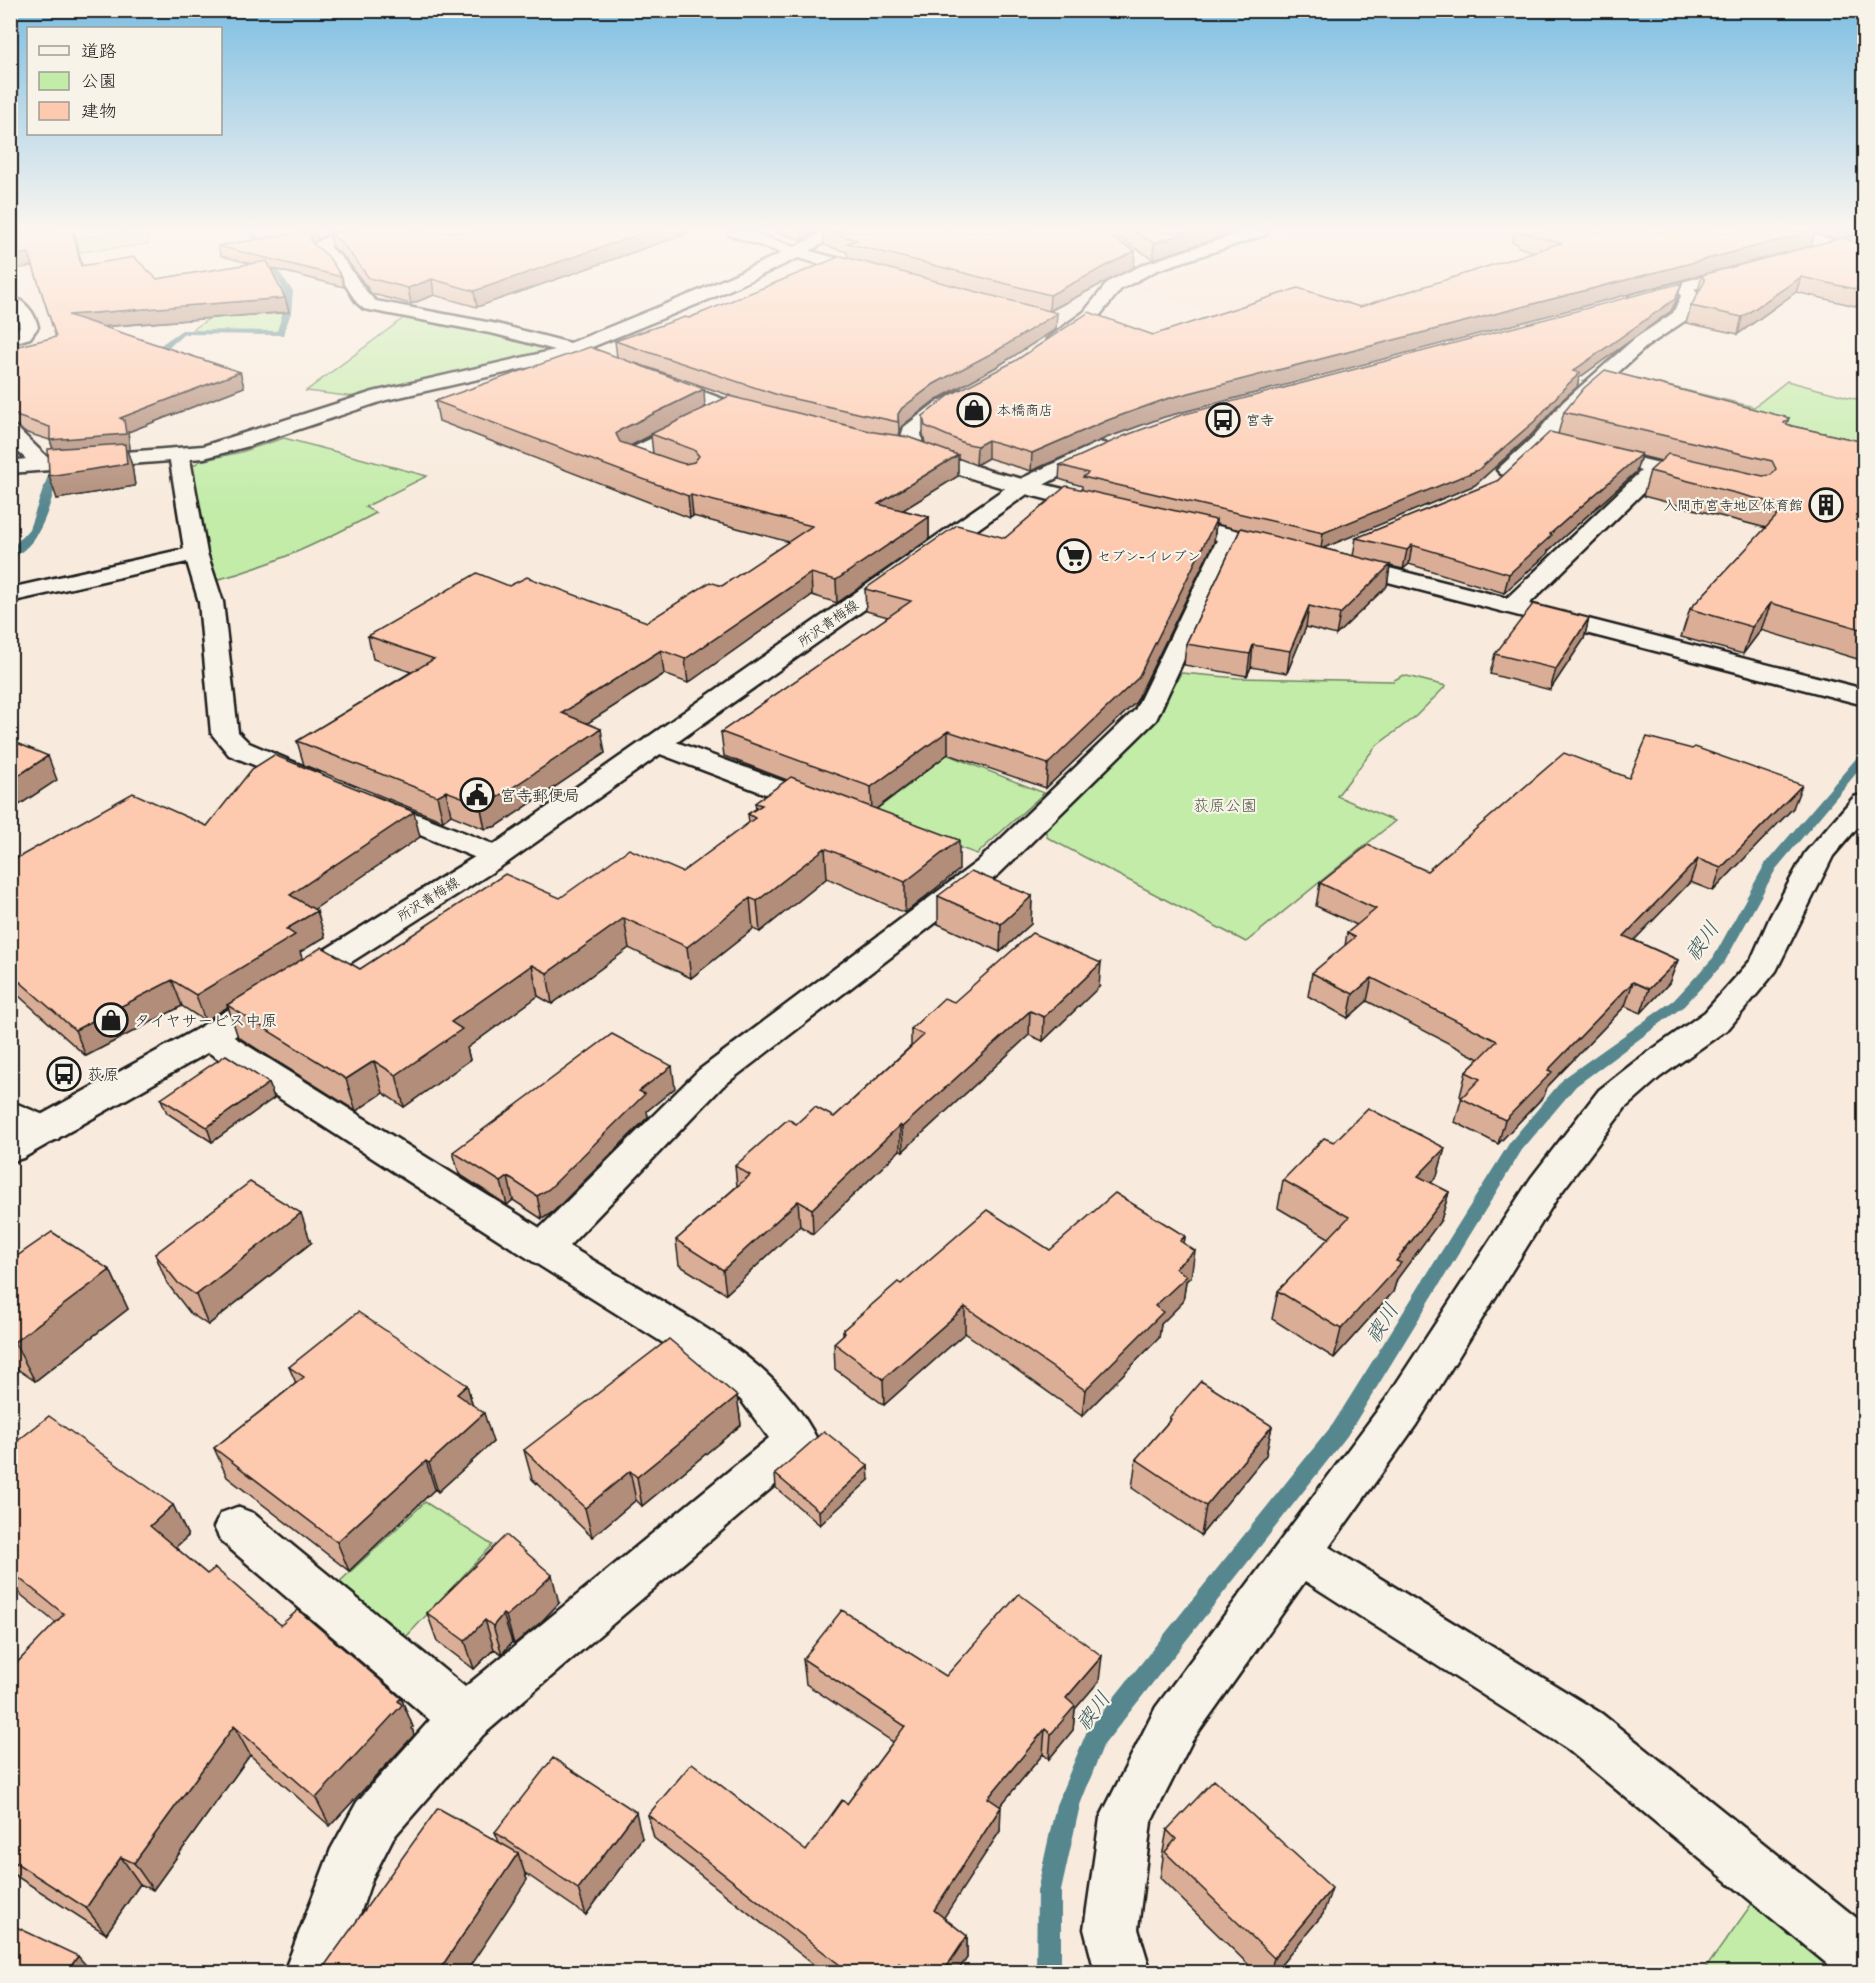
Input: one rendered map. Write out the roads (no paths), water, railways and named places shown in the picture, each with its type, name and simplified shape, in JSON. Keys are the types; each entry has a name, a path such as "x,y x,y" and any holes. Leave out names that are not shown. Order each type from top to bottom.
{"street":[{"path":"10,339 24,334 29,325"},
{"path":"473,325 574,350 728,407 773,418"},
{"path":"10,467 204,452 242,442 380,396 574,350 633,325"},
{"path":"1071,325 1077,326"},
{"path":"1492,485 1541,440 1570,405 1640,343 1667,325"},
{"path":"1044,347 1077,326"},
{"path":"978,387 942,407 911,431 904,448 956,467 1023,487 1126,511"},
{"path":"678,474 630,456 728,407"},
{"path":"10,432 41,464"},
{"name":"所沢青梅線","path":"10,1149 209,1037 497,856 1023,487 1077,458 1124,438"},
{"path":"1541,440 1722,485"},
{"path":"179,454 196,553 211,602 225,733 239,749 497,856"},
{"path":"1513,606 1656,468"},
{"path":"1149,517 1300,552"},
{"path":"543,1249 711,1078 988,868 1147,714 1230,536"},
{"path":"1354,546 1328,556 1864,697"},
{"path":"10,595 196,553"},
{"path":"657,743 844,814"},
{"path":"1123,1972 1111,1929 1126,1818 1174,1724 1401,1412 1544,1188 1612,1100 1648,1068 1717,1020 1765,964 1786,917 1820,853 1864,803"},
{"path":"955,856 988,868"},
{"path":"209,1037 543,1249 712,1352 756,1388 796,1441 465,1718 375,1820 350,1868 312,1972"},
{"path":"10,1113 45,1130"},
{"path":"237,1527 465,1718"},
{"path":"1299,1553 1584,1731 1864,1959"}],"waterway":[{"path":"145,355 165,346 182,332 280,333 283,325"},
{"path":"10,555 20,548 34,529 55,470"},
{"name":"禊川","path":"1048,1972 1049,1891 1068,1805 1095,1739 1340,1430 1516,1146 1570,1082 1679,1003 1719,960 1770,867 1864,757"}],"place":[{"name":"本橋商店","path":"974,410"},
{"name":"宮寺","path":"1223,420"},
{"name":"入間市宮寺地区体育館","path":"1826,505"},
{"name":"セブン-イレブン","path":"1074,556"},
{"name":"宮寺郵便局","path":"477,795"},
{"name":"タイヤサービス中原","path":"111,1020"},
{"name":"荻原","path":"64,1074"}],"park label":[{"name":"荻原公園","path":"1225,805"}]}
